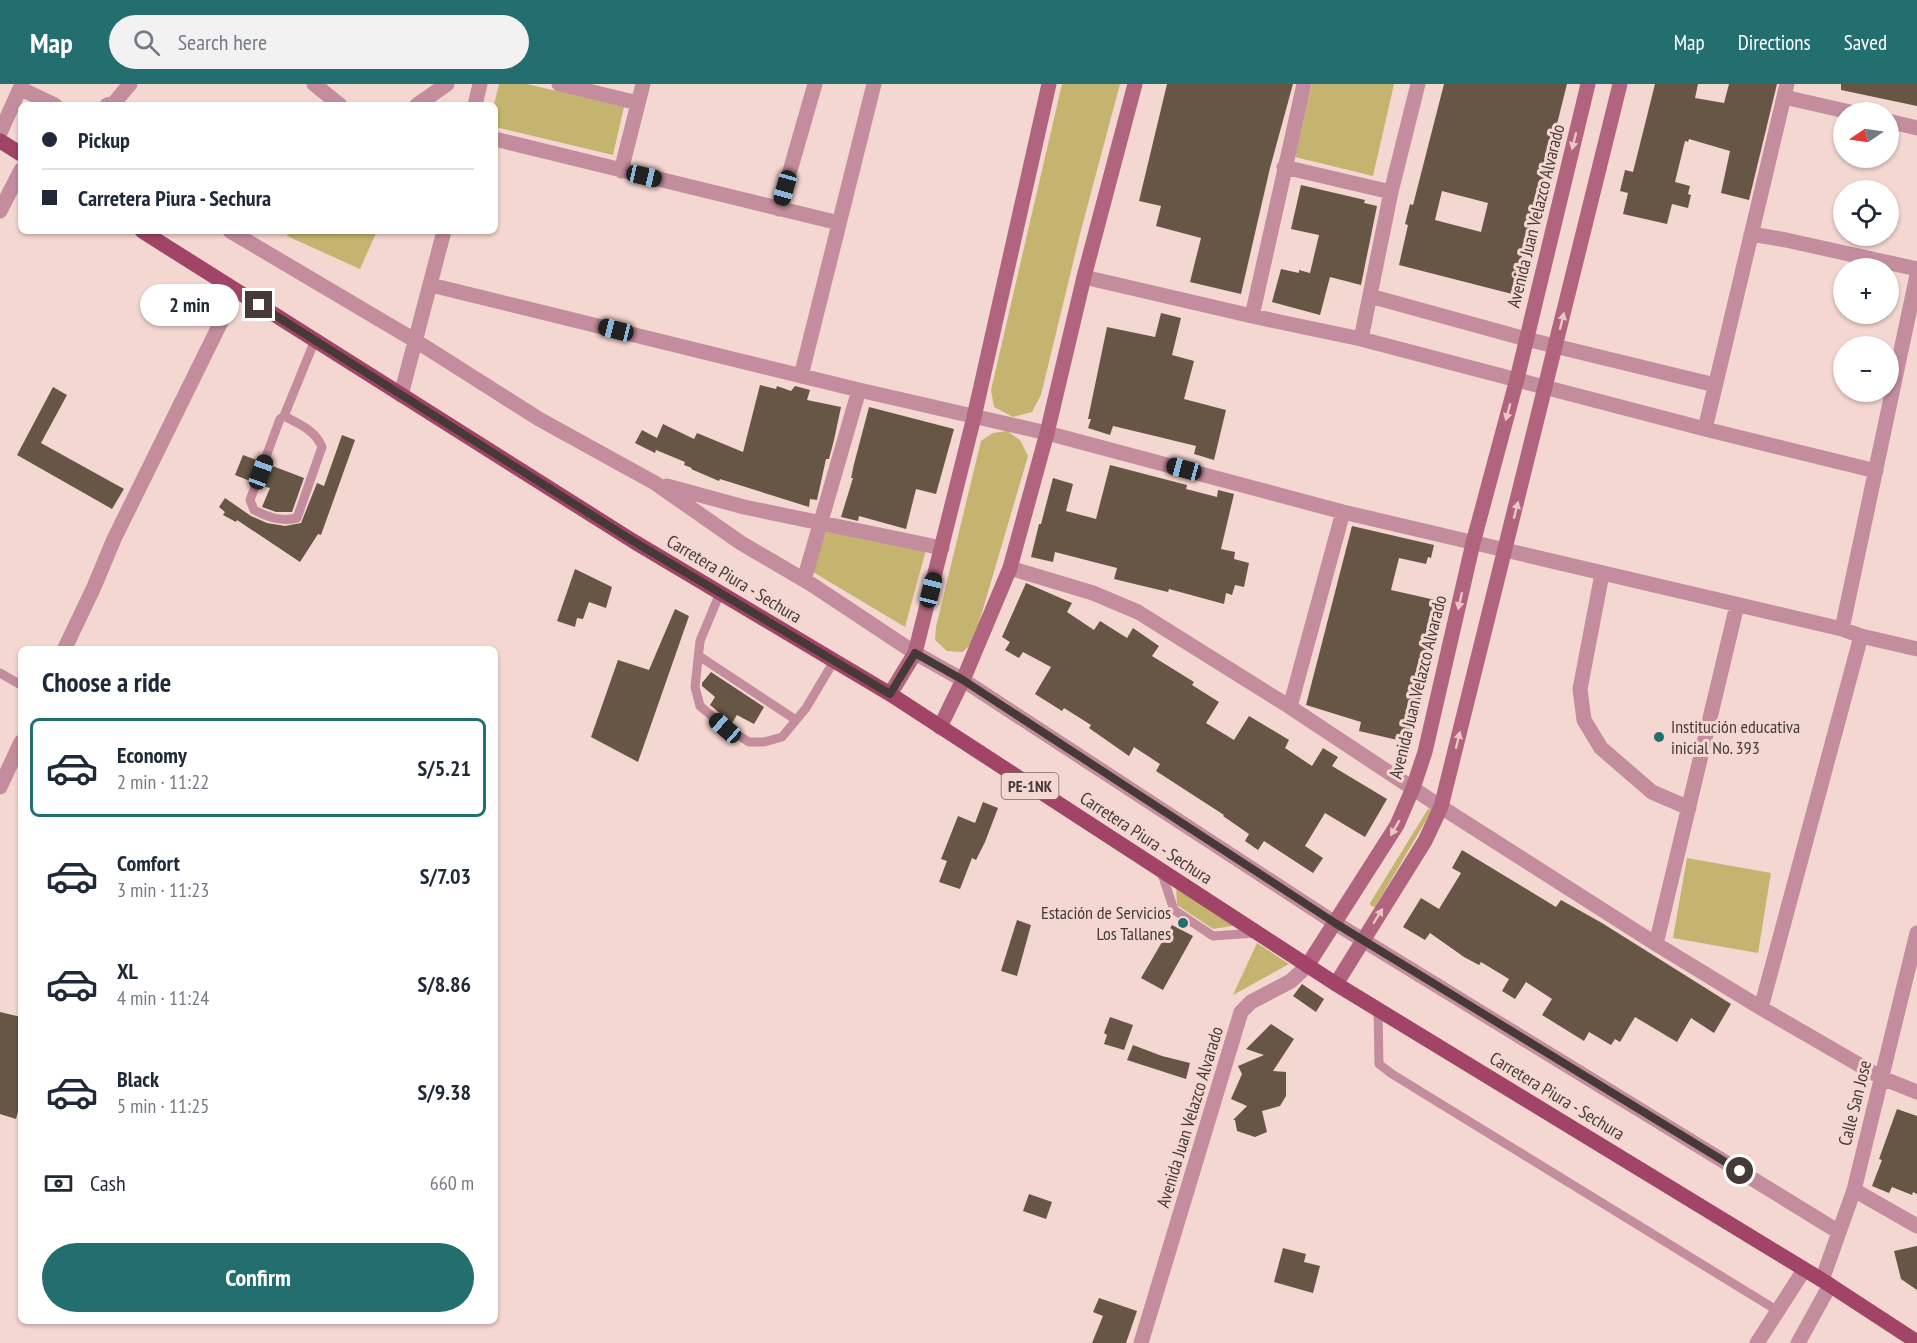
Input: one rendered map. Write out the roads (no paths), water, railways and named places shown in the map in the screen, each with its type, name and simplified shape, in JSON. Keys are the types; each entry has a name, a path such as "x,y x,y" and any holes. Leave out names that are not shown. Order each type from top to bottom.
{"main road":[{"path":"0,141 18,152"},
{"name":"Carretera Piura - Sechura","path":"147,234 614,529 890,694 1307,966 1826,1282 1917,1342"}],"street":[{"path":"115,102 130,84"},
{"path":"314,84 336,102"},
{"path":"421,102 447,84"},
{"path":"476,102 480,84"},
{"path":"559,84 638,103"},
{"path":"621,171 643,84"},
{"path":"779,209 815,84"},
{"path":"801,376 874,84"},
{"path":"890,694 915,653 974,417 1049,84"},
{"path":"940,728 963,680 1010,568 1047,433 1084,277 1135,84"},
{"path":"1252,316 1304,84"},
{"path":"1361,339 1391,192 1419,84"},
{"name":"Avenida Juan Velazco Alvarado","path":"1141,1343 1241,1012 1251,1002 1291,981 1307,966 1397,825 1413,789 1425,752 1473,543 1517,379 1588,84"},
{"path":"1336,984 1425,841 1441,807 1620,84"},
{"path":"0,134 22,87 50,102"},
{"path":"1705,429 1786,91 1833,106"},
{"path":"1899,124 1917,128"},
{"path":"498,141 840,223"},
{"path":"1284,167 1391,192"},
{"path":"0,211 18,176"},
{"path":"235,234 416,341 539,419 655,483 741,543 804,580 915,653 963,680 1335,923 1839,1232"},
{"path":"401,395 443,234"},
{"path":"1751,234 1917,269"},
{"path":"1842,629 1917,275"},
{"path":"1084,277 1361,339 1876,471"},
{"path":"431,285 801,376 1047,433 1343,512 1505,552 1917,648"},
{"path":"66,646 114,539 235,290"},
{"path":"1370,296 1526,339 1715,385"},
{"path":"804,580 860,390"},
{"path":"655,483 744,507 942,548"},
{"path":"1290,707 1343,512"},
{"path":"1010,568 1093,594 1138,612 1290,707 1413,789 1656,944 1882,1078 1917,1092"},
{"path":"1602,574 1580,689 1584,720 1601,748 1652,792 1689,808"},
{"path":"1656,944 1737,605"},
{"path":"1761,1008 1861,636"},
{"path":"0,787 18,748"},
{"name":"Calle San Jose","path":"1798,1343 1826,1282 1839,1232 1854,1190 1917,933"},
{"path":"1854,1190 1917,1226"},
{"path":"1757,1343 1804,1270"}],"lane":[{"path":"284,416 309,429 319,439 322,447 297,518 286,521 254,510 250,500 280,419 284,416 315,340"},
{"path":"720,593 700,641 695,687 700,706 725,728 749,742 764,742 782,737 806,708 834,661"},
{"path":"699,656 796,720"},
{"path":"0,673 18,683"},
{"path":"1161,870 1174,910 1213,936 1257,933"},
{"path":"1378,1009 1379,1064 1392,1074 1778,1311"}],"place":[{"name":"Institución educativa inicial No. 393","path":"1659,737"},
{"name":"Estación de Servicios Los Tallanes","path":"1183,923"}]}
